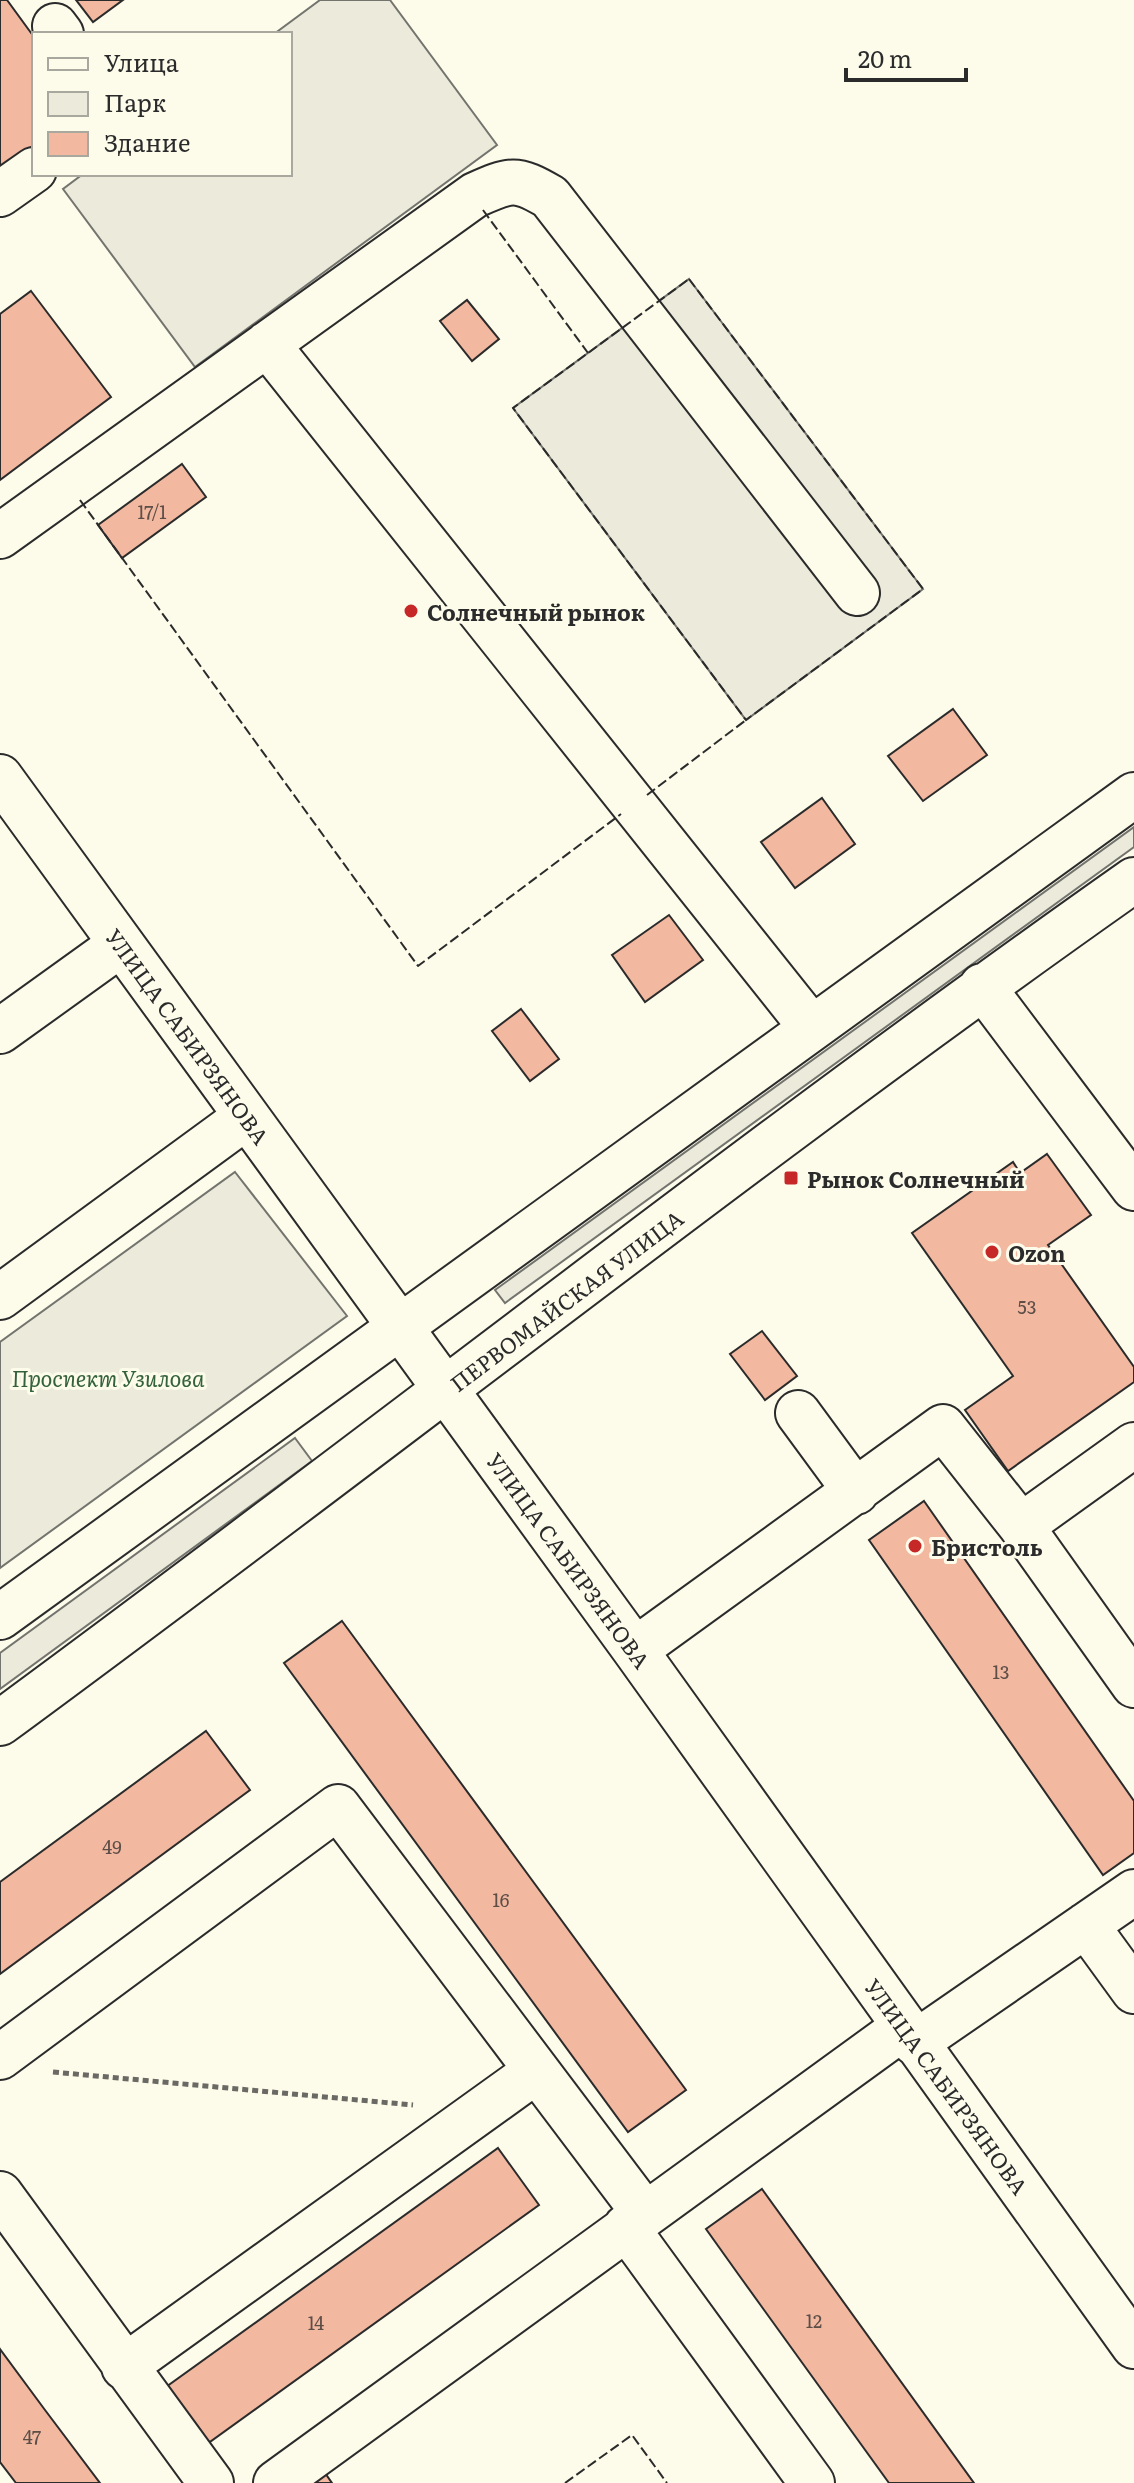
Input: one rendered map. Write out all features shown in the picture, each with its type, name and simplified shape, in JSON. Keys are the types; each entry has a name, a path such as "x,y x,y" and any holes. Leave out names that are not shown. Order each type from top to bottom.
{"street":[{"path":"0,194 32,171"},
{"path":"0,536 475,195 508,180 525,182 550,197 857,593"},
{"path":"267,344 811,1027"},
{"name":"УЛИЦА САБИРЗЯНОВА","path":"0,777 635,1650 1134,2346"},
{"path":"0,1617 1134,795"},
{"name":"ПЕРВОМАЙСКАЯ УЛИЦА","path":"0,1723 982,986 1134,880"},
{"path":"0,1031 121,944"},
{"path":"982,986 1133,1184"},
{"path":"0,1297 246,1117"},
{"path":"798,1413 856,1492"},
{"path":"635,1650 943,1427 1021,1526 1134,1685"},
{"path":"1021,1526 1134,1445"},
{"path":"0,2057 338,1807 536,2071 812,2483"},
{"path":"276,2483 636,2220 910,2035 1134,1892"},
{"path":"1086,1925 1134,1991"},
{"path":"124,2367 536,2071"},
{"path":"0,2194 211,2483"}],"path":[{"path":"47,2072 420,2106"}],"green space":[{"path":"1134,827 1134,847 505,1303 495,1290"},
{"name":"Проспект Узилова","path":"235,1172 347,1316 0,1568 0,1342"},
{"path":"295,1438 312,1461 0,1689 0,1653"}],"shaded area":[{"path":"320,0 390,0 497,145 195,367 63,189 80,176 292,176 292,32 277,32"},
{"path":"689,279 923,589 746,720 513,408"}],"building":[{"path":"0,0 7,0 32,34 32,146 0,169"},
{"path":"76,0 123,0 93,22"},
{"path":"31,291 111,397 0,480 0,314"},
{"path":"467,300 499,339 472,361 440,321"},
{"path":"182,464 206,497 122,558 98,525"},
{"path":"953,709 987,755 923,801 888,756"},
{"path":"822,798 855,844 795,888 761,842"},
{"path":"669,915 703,960 645,1002 612,955"},
{"path":"521,1009 559,1059 530,1081 492,1031"},
{"path":"1047,1154 1091,1215 1048,1245 1134,1367 1134,1382 1008,1471 965,1410 1013,1376 912,1233 1013,1162 1020,1173"},
{"path":"762,1331 797,1376 765,1400 730,1354"},
{"path":"924,1501 1134,1801 1134,1853 1103,1875 869,1540"},
{"path":"342,1621 686,2090 628,2132 284,1663"},
{"path":"206,1731 250,1790 0,1974 0,1882"},
{"path":"498,2148 539,2205 207,2444 166,2387"},
{"path":"762,2189 974,2483 889,2483 741,2278 706,2229"},
{"path":"0,2349 100,2483 16,2483 0,2462"},
{"path":"323,2470 332,2483 305,2483"}],"fence":[{"path":"483,210 588,353"},
{"path":"689,279 923,589 746,720 513,408 689,279"},
{"path":"80,500 418,966 621,814"},
{"path":"647,795 746,720"},
{"path":"565,2483 632,2435 667,2483"}],"place":[{"name":"Солнечный рынок","path":"411,611"},
{"name":"Рынок Солнечный","path":"791,1178"},
{"name":"Ozon","path":"992,1252"},
{"name":"Бристоль","path":"915,1546"}]}
